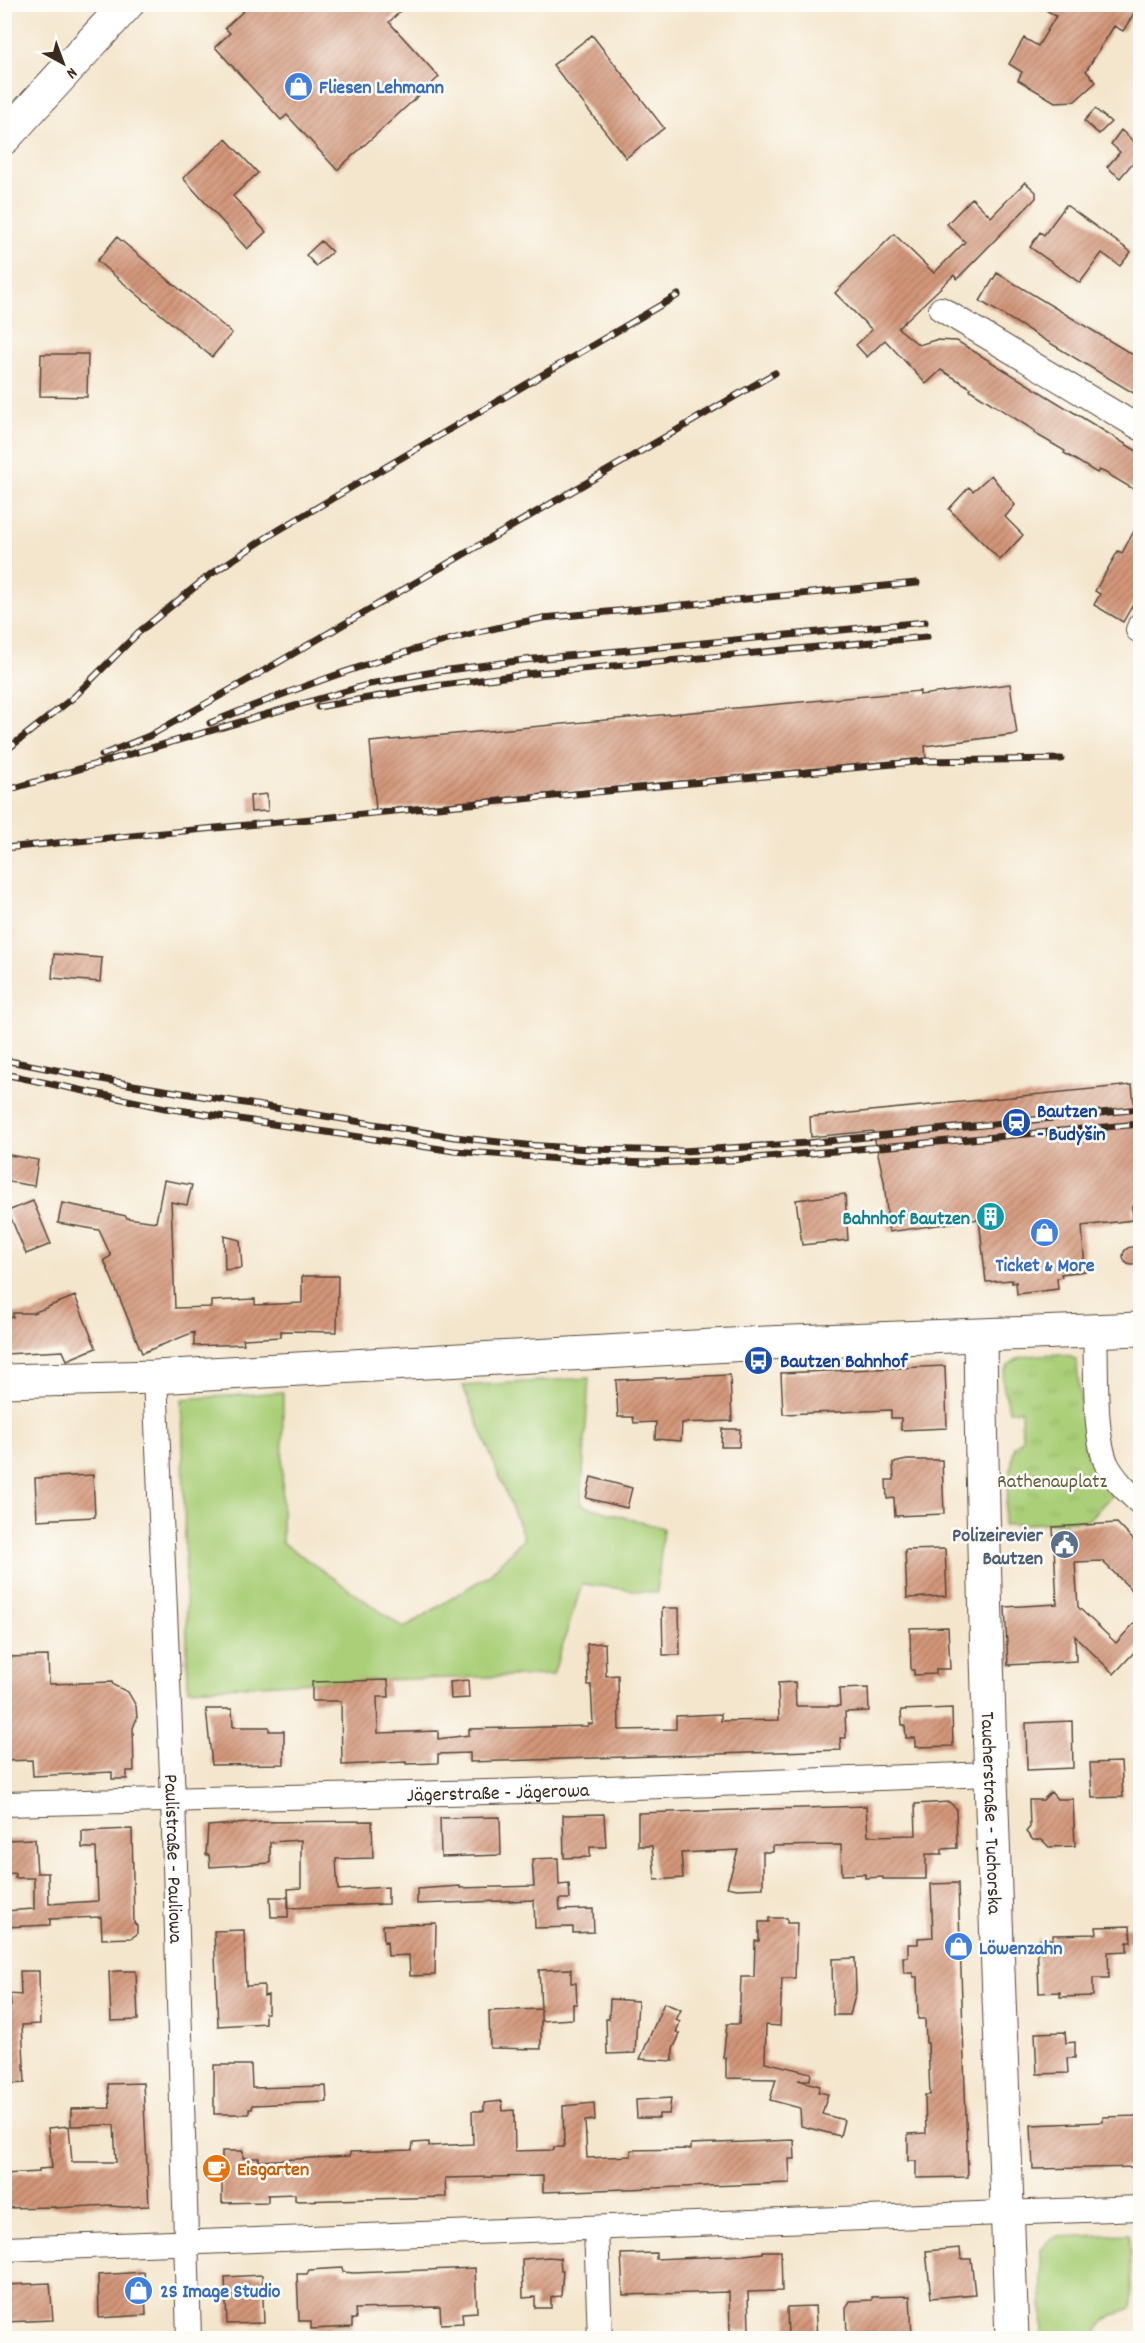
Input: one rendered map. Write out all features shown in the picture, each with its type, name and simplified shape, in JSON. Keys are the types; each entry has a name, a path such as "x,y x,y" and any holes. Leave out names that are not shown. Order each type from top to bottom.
{"street":[{"path":"4,138 127,4"},
{"path":"941,309 1140,428"},
{"path":"4,1381 155,1377 663,1348 1140,1329"},
{"path":"1095,1331 1099,1440 1107,1464 1115,1477 1140,1503"},
{"name":"Taucherstraße - Tuchorska","path":"980,1336 991,1774 1012,2338"},
{"name":"Paulistraße - Pauliowa","path":"155,1377 173,1799 189,2338"},
{"name":"Jägerstraße - Jägerowa","path":"4,1804 525,1791 991,1774"},
{"path":"4,2249 1140,2208"},
{"path":"596,2228 600,2338"}],"green space":[{"name":"Rathenauplatz","path":"1060,1354 1076,1360 1088,1458 1115,1492 1087,1521 1003,1525 1014,1447 1022,1440 1021,1410 1009,1411 1003,1378 1011,1363 1018,1359 1035,1355"},
{"path":"589,1378 581,1505 663,1528 657,1593 582,1584 553,1675 312,1682 188,1689 182,1399 283,1392 282,1542 404,1628 489,1575 524,1538 463,1386"},
{"path":"1129,2234 1132,2308 1108,2318 1100,2326 1094,2338 1043,2338 1041,2249 1048,2241 1057,2237"}],"building":[{"name":"Fliesen Lehmann","path":"251,4 408,4 389,22 439,77 337,170 287,115 281,120 215,47 230,33 225,28"},
{"path":"1036,4 1140,4 1123,31 1114,26 1086,71 1096,82 1075,101 1055,102 1018,80 1022,72 1009,64 1024,38 1038,46 1056,16"},
{"path":"592,35 664,128 626,158 553,65"},
{"path":"1095,109 1111,122 1099,134 1084,121"},
{"path":"1121,130 1140,147 1140,154 1120,178 1107,167 1120,152 1111,144"},
{"path":"226,139 258,173 233,196 266,232 247,249 183,178"},
{"path":"1025,182 1036,192 1036,198 957,279 954,275 898,328 919,345 935,340 957,341 1140,453 1140,493 1106,473 1099,470 1097,473 1064,453 1065,451 1034,433 1035,431 941,370 926,384 885,340 867,357 856,345 872,330 835,293 894,234 934,273 965,242 947,224 972,198 991,217"},
{"path":"1066,205 1131,252 1120,266 1102,253 1080,283 1030,247 1040,232 1044,235"},
{"path":"117,237 232,333 212,357 97,261"},
{"path":"321,241 332,252 316,266 306,255"},
{"path":"997,273 1140,359 1140,397 980,301"},
{"path":"41,354 88,354 87,397 40,396"},
{"path":"991,475 1015,505 1005,517 1023,535 1000,560 949,509 969,487 973,491"},
{"path":"1140,520 1140,592 1123,622 1094,605 1100,594 1095,591 1118,551 1122,553"},
{"path":"1010,684 1017,734 925,746 926,758 376,810 370,742 920,691 920,695"},
{"path":"267,794 268,811 251,812 250,796"},
{"path":"54,954 102,958 100,982 52,978"},
{"path":"1132,1085 1137,1133 1140,1133 1140,1206 1132,1207 1133,1220 1082,1226 1085,1271 1061,1274 1062,1277 1057,1278 1058,1289 1017,1294 1016,1282 1012,1283 1012,1280 986,1282 979,1219 889,1232 884,1181 873,1131 811,1137 810,1117"},
{"path":"4,1154 38,1160 34,1186 4,1181"},
{"path":"164,1180 192,1185 187,1205 171,1202 175,1308 211,1307 211,1301 255,1299 255,1305 302,1303 302,1276 338,1276 337,1332 281,1331 281,1337 243,1339 244,1344 194,1346 194,1332 142,1353 104,1260 111,1256 99,1230 58,1223 62,1203 127,1218 156,1222"},
{"path":"845,1194 848,1240 802,1245 796,1200"},
{"path":"33,1201 51,1244 26,1254 8,1211"},
{"path":"224,1236 240,1240 242,1268 225,1270"},
{"path":"1132,1247 1138,1250 1141,1256 1138,1262 1132,1265 1126,1262 1123,1256 1126,1250"},
{"path":"75,1296 96,1348 67,1360 63,1351 4,1354 4,1318 13,1317 13,1313 33,1313"},
{"path":"945,1366 947,1428 901,1430 901,1418 891,1418 891,1410 783,1414 781,1373"},
{"path":"730,1375 732,1421 682,1423 681,1441 655,1439 656,1422 634,1423 633,1417 618,1417 616,1380"},
{"path":"722,1429 740,1429 739,1447 721,1447"},
{"path":"907,1460 942,1460 944,1514 895,1516 894,1498 887,1499 886,1480 894,1480 893,1463"},
{"path":"93,1475 95,1517 37,1520 35,1478"},
{"path":"591,1477 632,1488 627,1508 586,1498"},
{"path":"1117,1523 1140,1547 1140,1598 1102,1561 1075,1562 1078,1607 1116,1643 1140,1617 1140,1646 1114,1674 1075,1636 1076,1661 1008,1665 1005,1607 1057,1604 1053,1527"},
{"path":"945,1549 947,1596 907,1598 905,1550"},
{"path":"662,1608 679,1608 680,1655 663,1655"},
{"path":"948,1627 950,1669 936,1669 936,1674 914,1675 914,1670 911,1670 910,1628"},
{"path":"605,1643 606,1676 618,1675 619,1730 676,1729 676,1716 721,1714 721,1721 779,1720 778,1683 795,1682 796,1706 840,1706 839,1689 868,1688 869,1711 845,1712 846,1738 840,1738 841,1750 470,1762 470,1753 438,1754 438,1763 342,1765 341,1701 312,1701 312,1682 388,1680 389,1697 377,1697 378,1733 438,1731 438,1739 469,1735 469,1729 588,1726 588,1724 593,1724 591,1685 588,1685 587,1644"},
{"path":"48,1656 49,1684 112,1682 113,1685 128,1692 136,1706 137,1718 133,1728 134,1771 127,1771 127,1779 112,1779 112,1772 33,1776 32,1760 4,1761 4,1657"},
{"path":"468,1680 469,1698 451,1699 450,1682"},
{"path":"952,1708 953,1746 915,1747 915,1738 906,1738 901,1710"},
{"path":"206,1709 232,1709 233,1727 269,1727 269,1731 284,1731 284,1764 212,1765"},
{"path":"1072,1721 1073,1768 1027,1770 1026,1723"},
{"path":"1121,1762 1123,1797 1092,1798 1090,1763"},
{"path":"1051,1792 1057,1799 1073,1799 1075,1846 1049,1847 1042,1840 1033,1840 1026,1832 1030,1827 1029,1800 1043,1800"},
{"path":"949,1802 956,1808 957,1848 942,1849 942,1854 926,1854 926,1879 865,1878 865,1874 842,1875 841,1845 773,1846 773,1852 763,1852 763,1888 727,1887 738,1850 681,1853 683,1878 655,1880 652,1846 638,1846 638,1813 866,1806 868,1836 916,1835 915,1804"},
{"path":"604,1814 606,1847 590,1847 590,1857 564,1858 563,1815"},
{"path":"500,1817 501,1855 441,1857 440,1818"},
{"path":"372,1821 373,1858 336,1859 338,1890 388,1887 388,1904 289,1908 288,1889 301,1888 301,1840 270,1842 270,1863 210,1867 209,1855 206,1855 208,1826 262,1822"},
{"path":"132,1829 134,1923 137,1926 137,1934 131,1938 102,1939 101,1917 50,1919 50,1925 4,1927 4,1911 34,1909 34,1878 15,1878 15,1873 5,1874 4,1840 35,1839 37,1873 48,1873 49,1904 98,1901 96,1848 82,1848 82,1831"},
{"path":"558,1858 559,1885 569,1884 570,1899 559,1899 560,1910 593,1909 594,1932 573,1933 573,1927 535,1928 534,1900 417,1904 417,1889 460,1886 460,1888 534,1886 532,1859"},
{"path":"958,1883 968,2177 916,2178 916,2161 908,2161 908,2134 926,2133 925,2095 930,2095 928,2043 926,2043 925,2019 918,2019 917,1977 913,1977 913,1973 904,1973 903,1957 908,1957 908,1944 918,1944 918,1938 933,1937 931,1884"},
{"path":"270,1897 288,1897 288,1917 271,1917"},
{"path":"769,1918 787,1918 787,1923 797,1923 795,1978 782,1978 780,2026 766,2025 765,2062 811,2073 810,2080 798,2080 820,2086 818,2092 828,2094 822,2114 844,2120 840,2136 801,2126 800,2108 770,2100 776,2079 726,2078 726,2058 723,2058 727,2024 739,2024 741,1977 754,1977 755,1941 759,1941 759,1922 769,1922"},
{"path":"436,1923 435,1975 410,1976 409,1955 388,1956 383,1925"},
{"path":"1130,1926 1131,1942 1127,1942 1127,1951 1108,1952 1109,1978 1093,1978 1093,1996 1060,1997 1060,1992 1039,1993 1037,1940 1053,1939 1053,1935 1097,1934 1096,1927"},
{"path":"244,1930 246,1986 264,1985 264,1996 268,1995 268,2013 265,2013 265,2023 218,2026 214,1931"},
{"path":"855,1958 856,1992 850,2015 833,2015 832,1959"},
{"path":"571,1969 571,1983 576,1983 577,2004 573,2004 573,2019 541,2021 541,2049 490,2048 489,2011 541,2009 539,1970"},
{"path":"20,1971 39,1971 40,2024 22,2025 25,2083 4,2084 4,2065 7,2065 5,2007 11,2006 10,1994 21,1995"},
{"path":"136,1971 138,2020 111,2021 109,1972"},
{"path":"610,1999 638,2001 635,2053 607,2054 606,2019 609,2019"},
{"path":"664,2003 681,2010 676,2020 680,2022 676,2032 680,2034 673,2049 673,2061 640,2059"},
{"path":"1065,2032 1066,2043 1075,2042 1075,2058 1067,2058 1068,2073 1037,2074 1035,2033"},
{"path":"214,2065 251,2065 252,2088 326,2086 327,2102 252,2105 249,2114 214,2114"},
{"path":"143,2083 149,2206 4,2208 4,2174 39,2172 39,2169 52,2168 48,2128 69,2126 72,2162 116,2162 114,2125 71,2126 71,2109 110,2108 108,2084"},
{"path":"671,2098 669,2114 659,2114 659,2118 637,2118 636,2100"},
{"path":"502,2101 503,2111 514,2110 515,2151 554,2150 554,2147 564,2147 563,2106 594,2103 595,2120 585,2121 587,2158 631,2156 631,2150 691,2149 691,2144 794,2140 795,2159 789,2159 790,2183 543,2192 543,2176 445,2178 446,2197 298,2201 295,2200 295,2194 268,2195 268,2202 222,2203 222,2151 243,2151 243,2158 259,2158 259,2161 350,2156 350,2152 412,2150 413,2143 429,2142 429,2146 473,2144 472,2111 484,2111 484,2103"},
{"path":"1140,2116 1140,2167 1033,2169 1031,2125 1103,2122 1103,2117"},
{"path":"960,2248 961,2259 971,2259 975,2294 931,2298 926,2251"},
{"path":"763,2251 781,2251 782,2291 748,2292 749,2331 730,2331 729,2292 623,2295 621,2254 656,2253 656,2259 744,2255 763,2253"},
{"path":"560,2258 561,2270 563,2270 561,2296 551,2297 551,2308 535,2308 535,2297 523,2298 522,2259"},
{"path":"342,2268 343,2272 354,2273 475,2268 477,2312 462,2313 463,2323 441,2324 440,2307 355,2309 356,2319 352,2319 352,2327 311,2329 311,2321 299,2321 297,2274 307,2274 309,2270"},
{"path":"144,2272 146,2315 99,2318 98,2275"},
{"path":"262,2275 264,2323 227,2324 225,2277"},
{"path":"50,2283 53,2320 4,2322 4,2285"},
{"path":"910,2296 912,2338 847,2338 846,2308 850,2301 872,2300 872,2297"},
{"path":"815,2306 817,2338 788,2338 787,2307"}],"railway":[{"path":"4,752 74,697 139,632 211,574 272,534 678,295"},
{"path":"102,755 149,736 260,673 775,373"},
{"path":"210,723 374,662 500,627 543,618 917,583"},
{"path":"4,791 370,684 433,672 524,660 925,622"},
{"path":"318,707 435,686 526,674 927,637"},
{"path":"4,848 925,761 1061,759"},
{"path":"4,1060 133,1085 454,1137 591,1149 683,1151 808,1143 1140,1109"},
{"path":"4,1074 165,1108 454,1151 585,1161 651,1163 732,1160 1140,1124"}],"place":[{"name":"Fliesen Lehmann","path":"298,86"},
{"name":"Bautzen - Budyšin","path":"1016,1122"},
{"name":"Bahnhof Bautzen","path":"991,1217"},
{"name":"Ticket & More","path":"1045,1233"},
{"name":"Bautzen Bahnhof","path":"759,1360"},
{"name":"Polizeirevier Bautzen","path":"1064,1545"},
{"name":"Löwenzahn","path":"958,1947"},
{"name":"Eisgarten","path":"216,2168"},
{"name":"2S Image Studio","path":"139,2290"}]}
